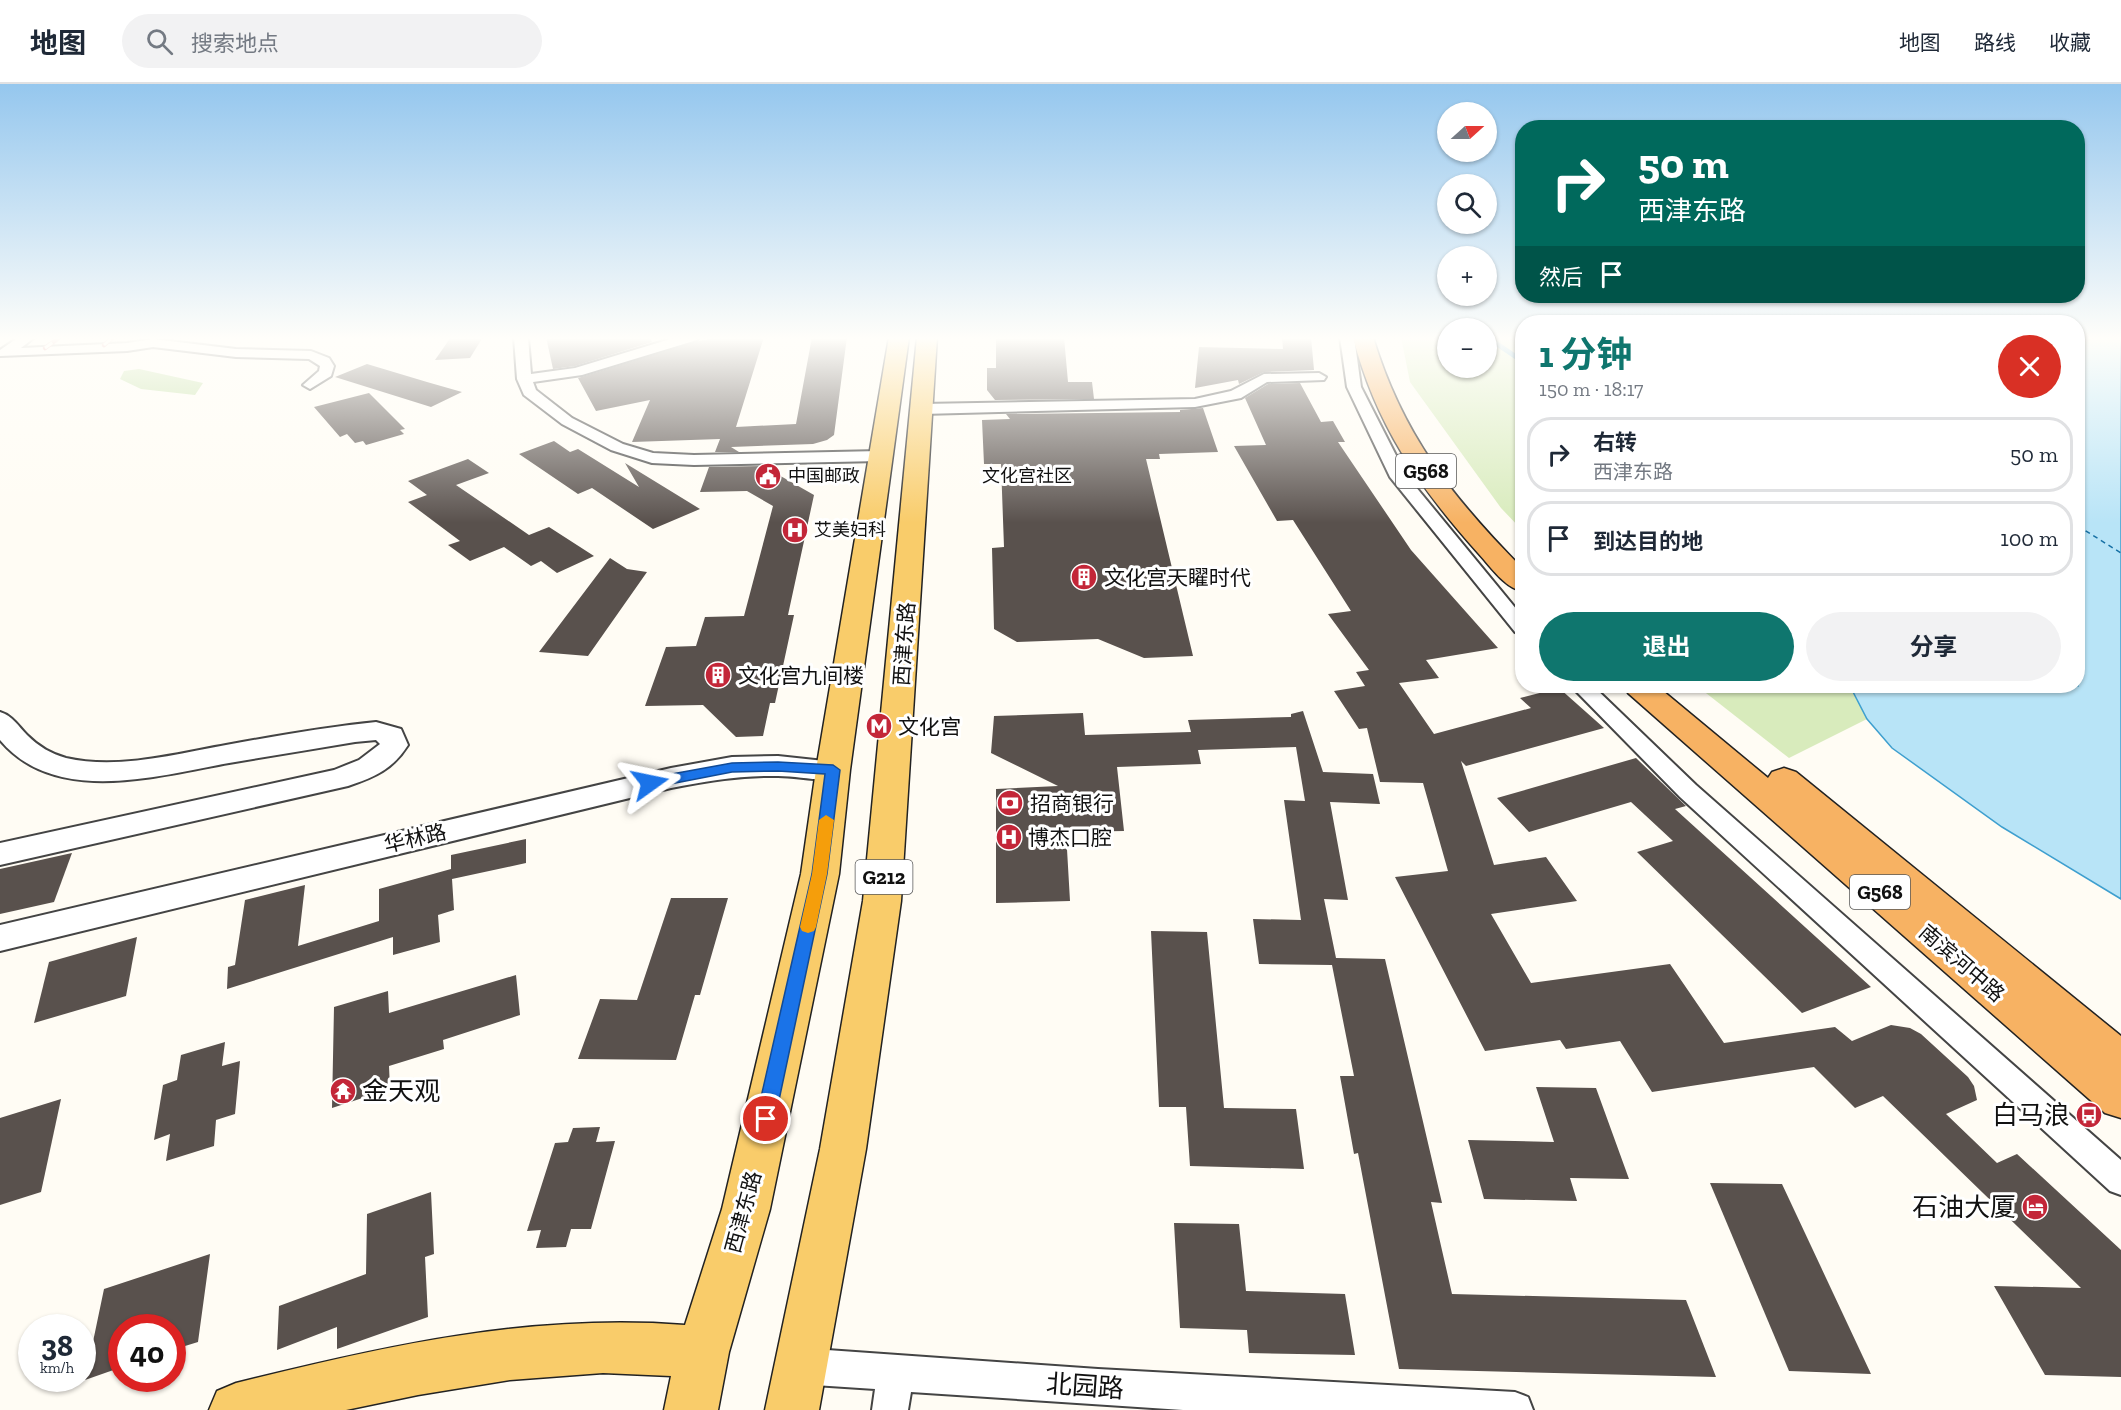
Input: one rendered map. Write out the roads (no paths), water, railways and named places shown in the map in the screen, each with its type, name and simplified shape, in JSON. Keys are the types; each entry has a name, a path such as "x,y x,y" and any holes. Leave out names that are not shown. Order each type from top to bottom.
{"highway":[{"name":"G568","path":"1384,399 1400,433 1457,513 1515,576"},
{"name":"G568","path":"1408,399 1427,437 1458,481 1515,548"},
{"name":"南滨河中路","path":"1648,693 2121,1099"},
{"name":"南滨河中路","path":"1679,693 2121,1061"}],"main road":[{"name":"西津东路","path":"691,1410 703,1352 746,1209 819,874 889,399"},
{"name":"西津东路","path":"792,1410 843,1149 882,902 923,399"},
{"path":"236,1410 326,1387 484,1357 603,1347 703,1352"}],"street":[{"path":"538,399 567,422 617,447 651,458 694,460 880,456"},
{"path":"922,409 1195,403 1216,399"},
{"path":"1360,399 1398,477 1515,619"},
{"path":"1588,693 1688,791 2121,1180"},
{"path":"0,721 20,747 44,761 84,770 100,771 147,768 376,731 391,735 394,745 386,759 366,770 338,779 0,854"},
{"name":"华林路","path":"0,938 671,778 732,767 778,766 833,770"},
{"name":"北园路","path":"799,1366 1098,1387 1515,1410"},
{"path":"890,1410 895,1372"}],"water":[{"path":"2085,399 2121,399 2121,899 2002,827 1892,748 1867,719 1854,693 2085,693"}],"place":[{"name":"中国邮政","path":"768,476"},
{"name":"艾美妇科","path":"795,530"},
{"name":"文化宫天矅时代","path":"1084,577"},
{"name":"文化宫九间楼","path":"718,675"},
{"name":"文化宫","path":"879,726"},
{"name":"招商银行","path":"1010,803"},
{"name":"博杰口腔","path":"1009,837"},
{"name":"金天观","path":"343,1091"},
{"name":"白马浪","path":"2089,1115"},
{"name":"石油大厦","path":"2035,1207"}],"district":[{"name":"文化宫社区","path":"1027,476"}]}
